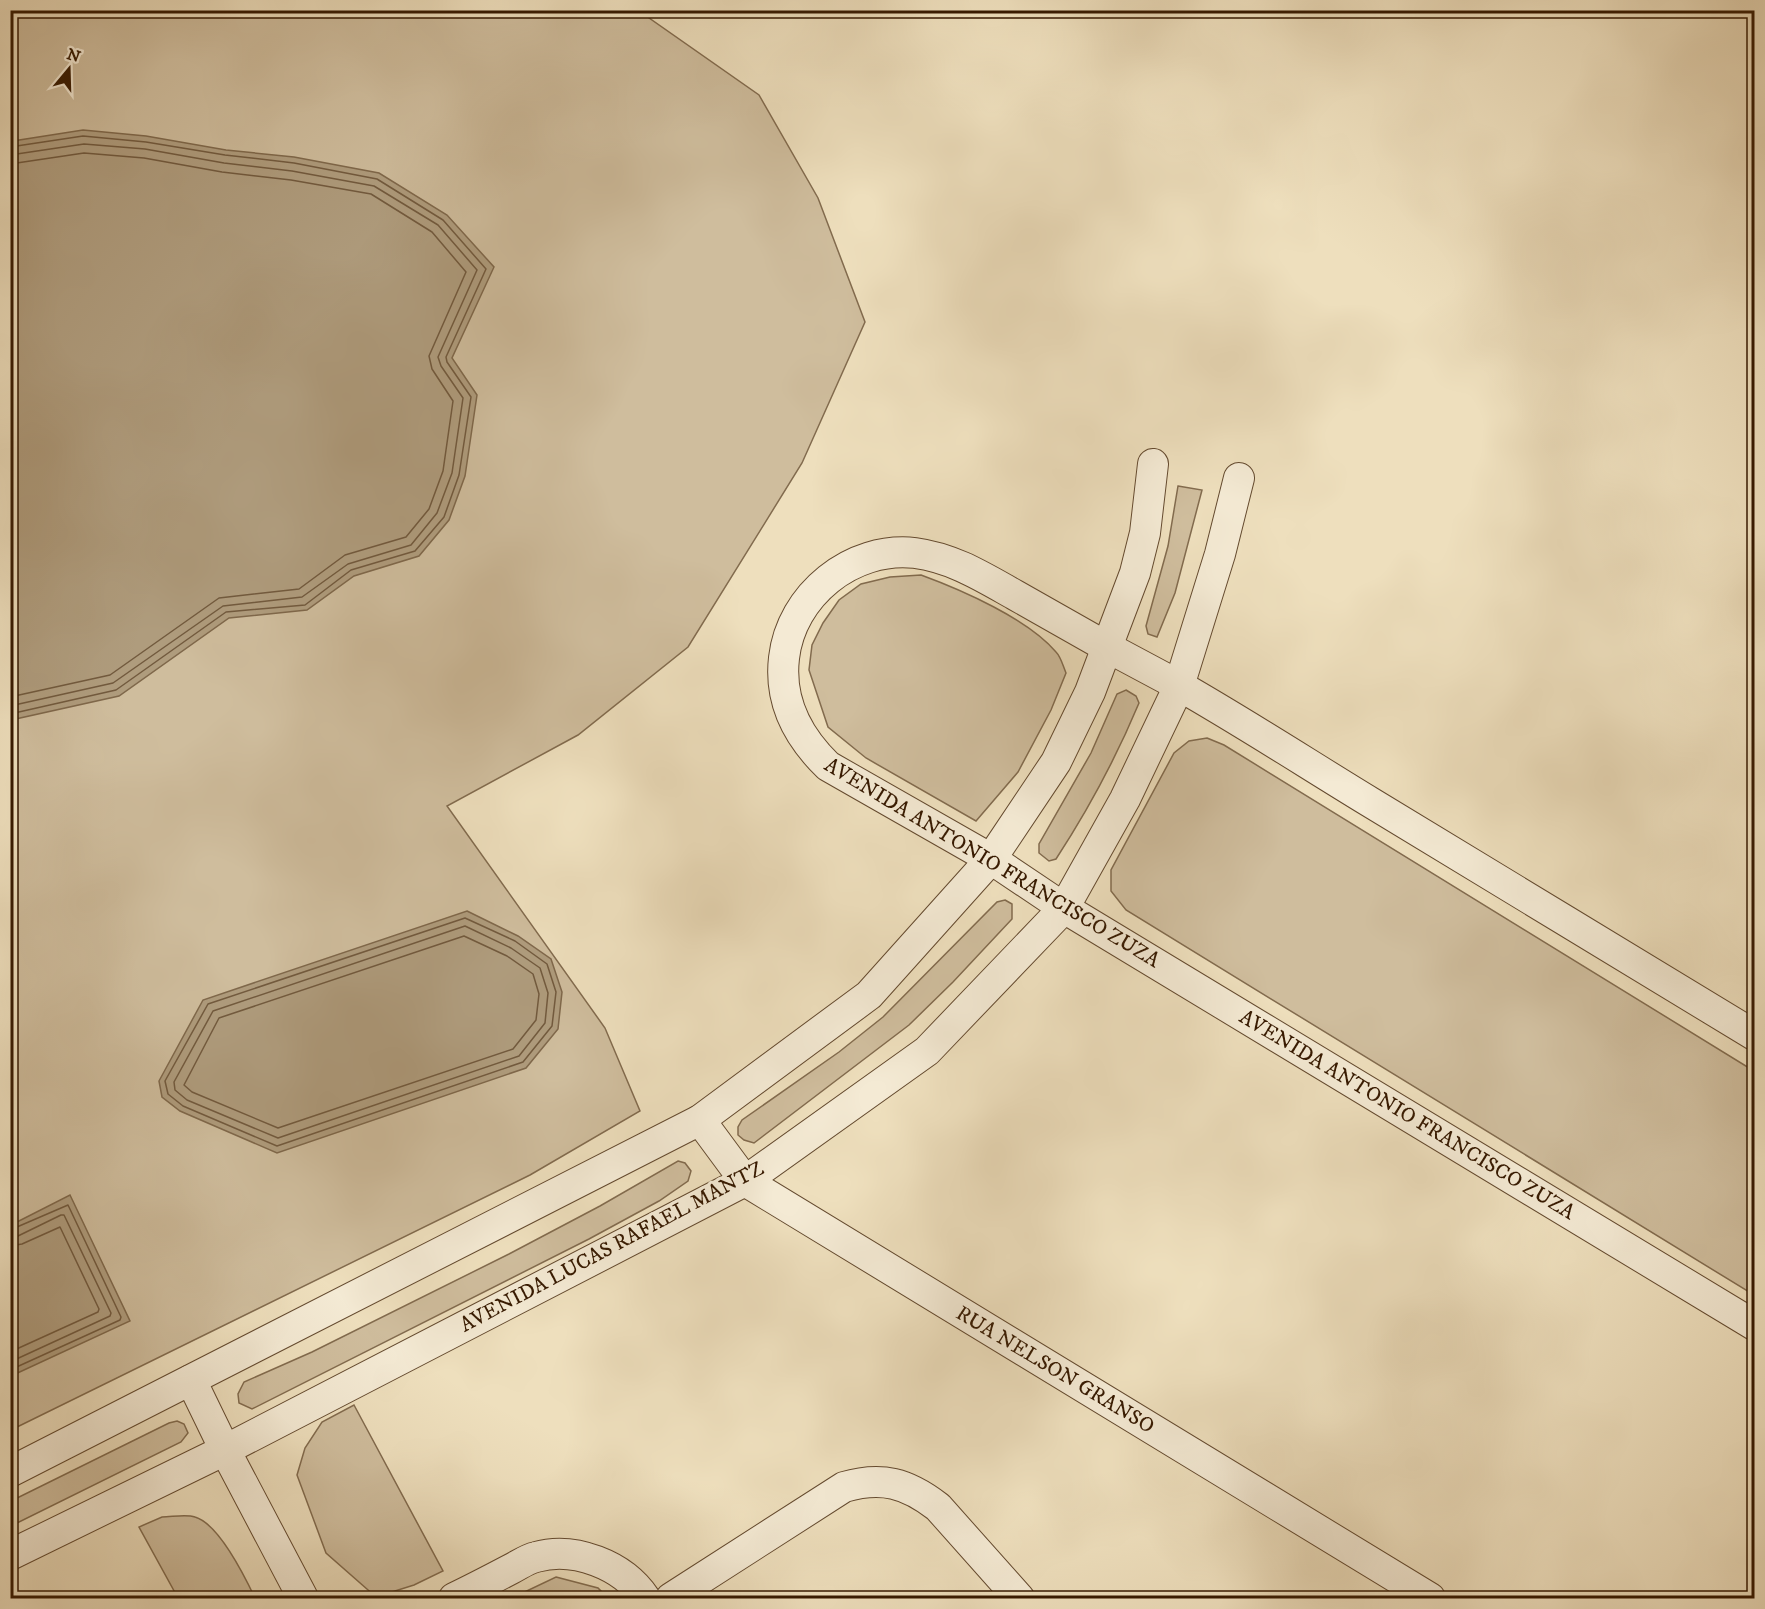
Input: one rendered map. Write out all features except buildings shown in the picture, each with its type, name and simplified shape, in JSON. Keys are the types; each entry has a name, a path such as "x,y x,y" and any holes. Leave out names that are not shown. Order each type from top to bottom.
{"street":[{"path":"10,1472 700,1120 869,994 991,859 1056,762 1090,692 1135,573 1145,533 1153,464"},
{"name":"AVENIDA LUCAS RAFAEL MANTZ","path":"10,1556 225,1450 745,1181 927,1051 1064,908 1125,799 1179,686 1220,554 1239,478"},
{"name":"AVENIDA ANTONIO FRANCISCO ZUZA","path":"1755,1035 1179,686 963,565 915,553 892,553 870,557 830,577 813,593 800,611 789,634 784,657 783,682 788,706 797,728 810,749 828,766 991,859 1064,908 1755,1325"},
{"name":"RUA NELSON GRANSO","path":"700,1120 745,1181 1431,1599"},
{"path":"191,1380 303,1599"},
{"path":"671,1599 844,1487 860,1482 877,1481 894,1483 925,1496 938,1507 1019,1599"},
{"path":"454,1599 535,1557 555,1554 584,1558 612,1568 628,1579 645,1599"}],"shaded area":[{"path":"11,11 639,11 759,95 818,198 865,322 802,463 688,647 578,735 447,806 605,1028 640,1111 530,1175 11,1430"},
{"path":"1178,486 1202,490 1175,593 1157,637 1148,634 1146,626 1168,546"},
{"path":"921,575 974,597 1029,628 1058,654 1066,673 1051,710 1018,772 976,821 866,758 828,727 809,670 812,645 823,623 839,600 861,584 890,577"},
{"path":"1126,690 1136,696 1139,703 1130,723 1111,764 1079,822 1056,859 1049,861 1039,853 1039,844 1091,753 1117,694"},
{"path":"1207,738 1224,745 1754,1071 1754,1295 1126,910 1111,891 1111,870 1174,753 1189,741"},
{"path":"1005,900 1012,904 1012,919 909,1025 754,1143 738,1135 738,1127 742,1120 839,1052 883,1017 997,902"},
{"path":"678,1161 685,1163 691,1171 688,1181 659,1201 589,1239 252,1409 239,1403 238,1394 244,1382 312,1352 509,1254 600,1206"},
{"path":"354,1405 443,1571 414,1585 376,1597 326,1553 297,1475 305,1448 322,1422"},
{"path":"177,1421 184,1424 188,1433 181,1442 11,1526 11,1501"},
{"path":"191,1516 204,1522 222,1540 255,1598 178,1598 139,1527 162,1517"},
{"path":"556,1577 598,1588 608,1598 512,1598"}],"water":[{"path":"83,130 146,136 226,150 294,157 379,173 447,215 494,267 452,358 477,395 465,476 449,520 419,556 354,576 307,610 229,618 119,696 11,720 11,143"},
{"path":"467,911 518,936 551,959 562,992 558,1029 526,1068 277,1153 180,1111 162,1097 159,1081 203,1000"},
{"path":"70,1195 130,1321 11,1376 11,1225"}]}
